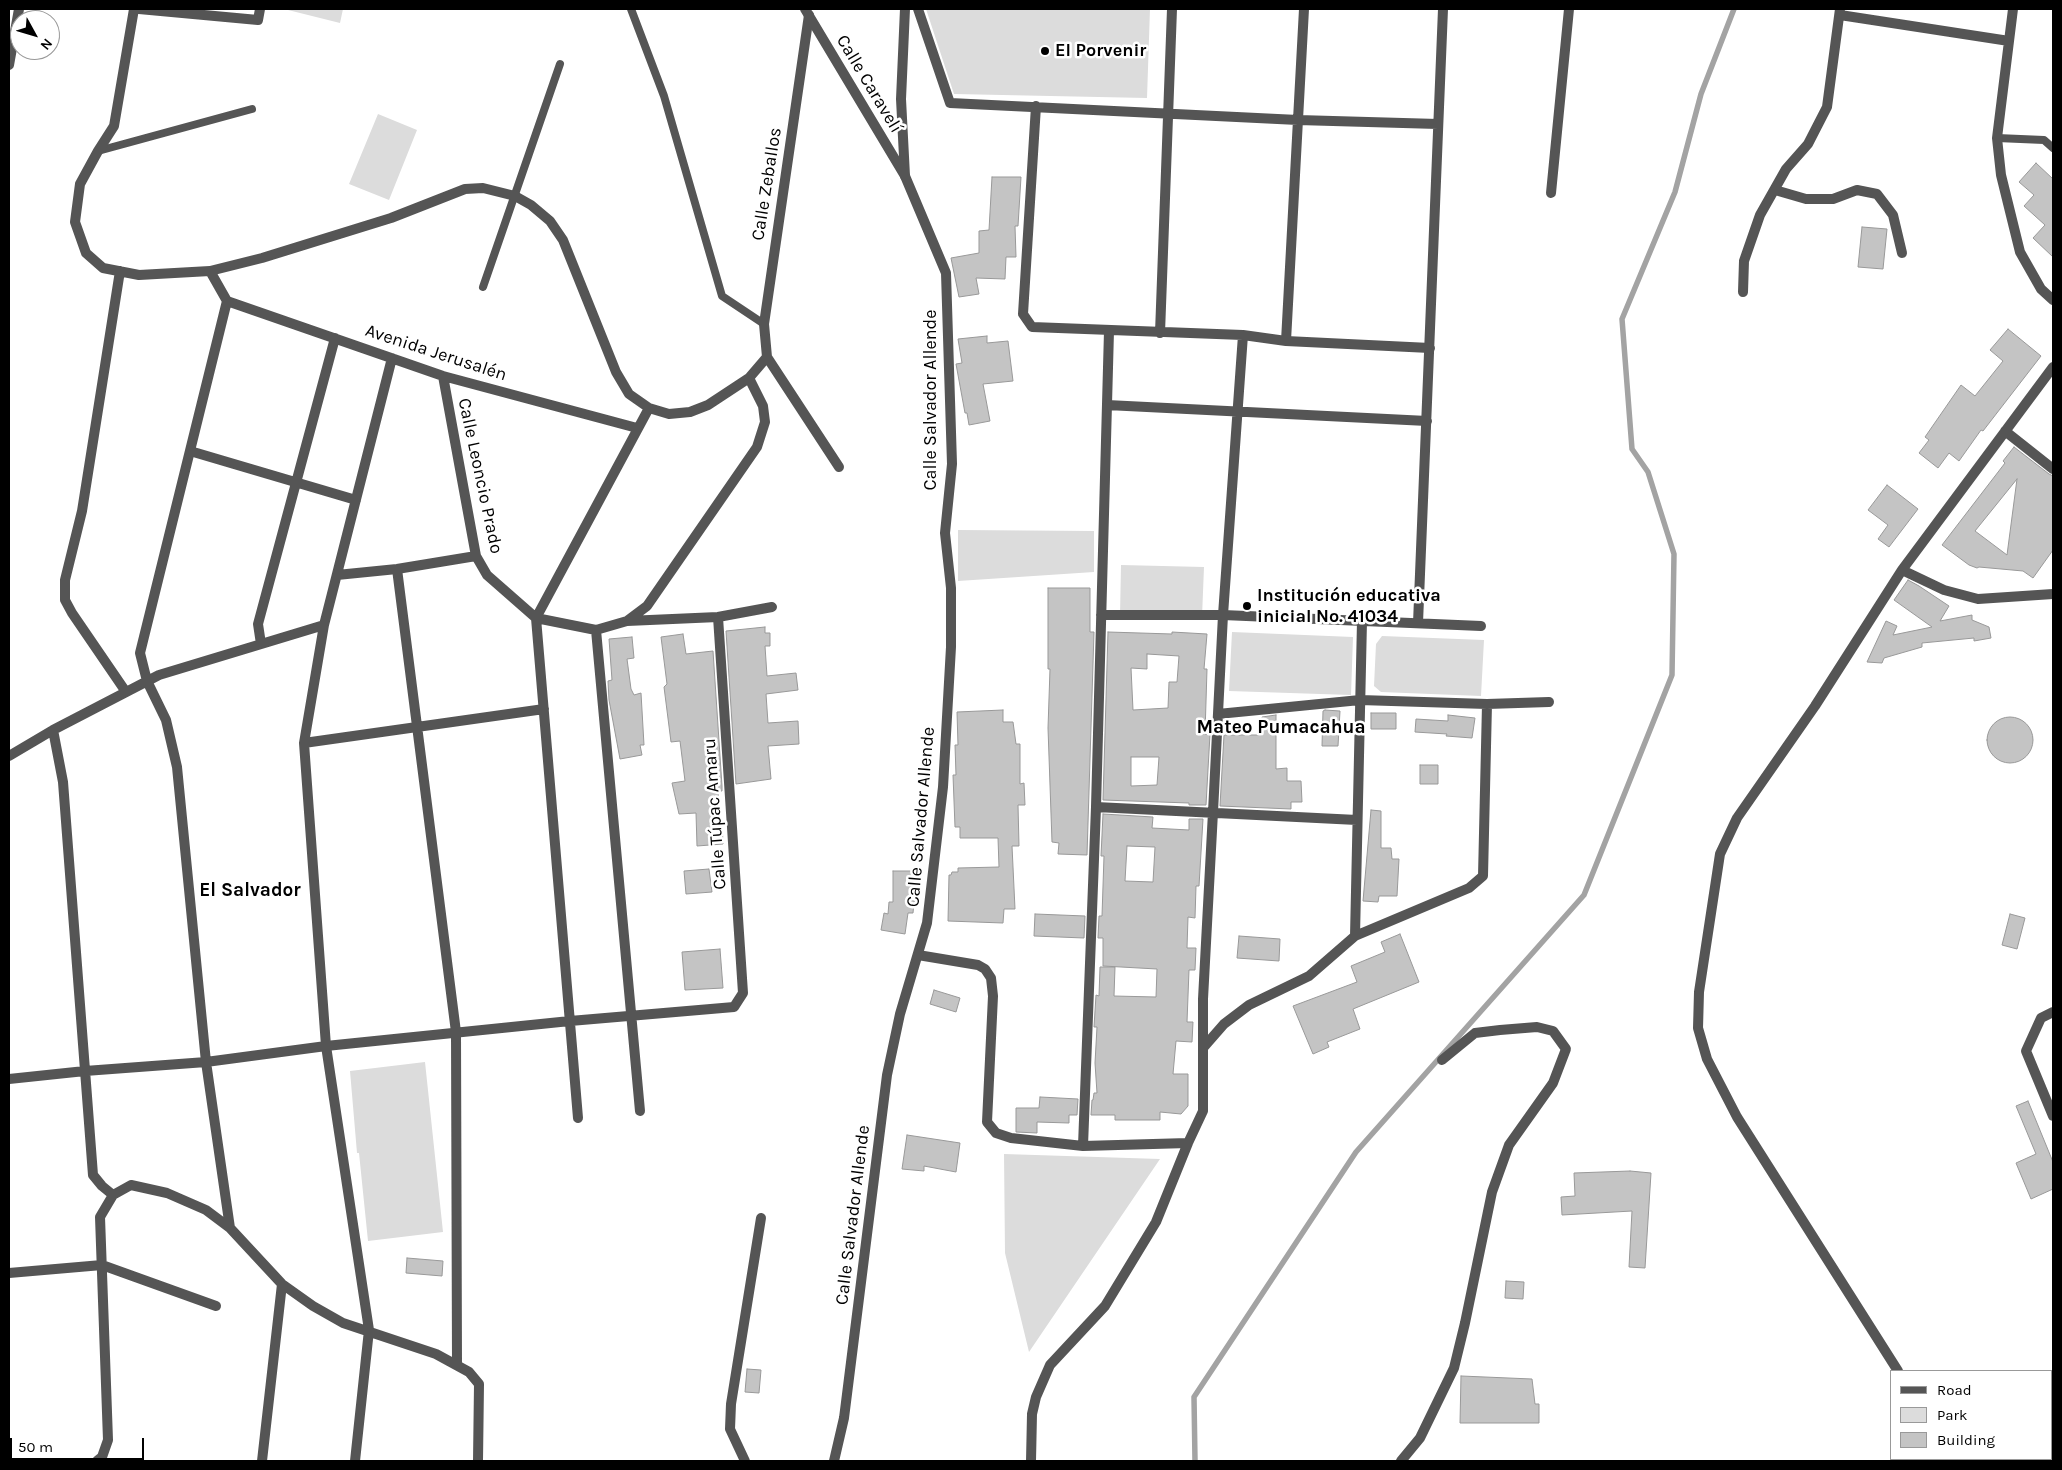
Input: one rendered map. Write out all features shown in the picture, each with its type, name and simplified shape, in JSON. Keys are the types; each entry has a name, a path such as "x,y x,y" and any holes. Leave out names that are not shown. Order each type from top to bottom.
{"street":[{"path":"9,65 19,9"},
{"path":"134,9 114,126 80,184 75,222 86,253 102,268 139,275 210,271 262,258 391,218 465,189 483,188 515,196 531,205 550,221 563,240 616,372 630,394 649,408 668,414 690,412 708,406 750,378 767,357 839,467"},
{"path":"139,9 258,20 260,9"},
{"path":"905,176 901,99 906,9"},
{"path":"918,9 950,103 1298,120 1438,124"},
{"path":"1160,333 1172,9"},
{"path":"1286,342 1304,9"},
{"path":"1418,623 1443,9"},
{"path":"1551,193 1569,9"},
{"path":"2013,9 1997,138 2001,175 2020,252 2041,288 2053,300"},
{"name":"Calle Zeballos","path":"767,357 764,324 807,12"},
{"name":"Calle Caravelí","path":"807,12 905,176"},
{"path":"1743,292 1744,261 1760,215 1776,190 1786,169 1808,144 1826,107 1840,12 2009,40"},
{"path":"1036,106 1023,314 1032,327 1242,335 1286,342 1430,348"},
{"name":"Calle Salvador Allende","path":"834,1461 844,1418 887,1075 900,1014 927,924 943,787 951,638 951,588 944,533 952,464 946,273 905,176"},
{"path":"1776,190 1806,199 1833,199 1857,190 1877,194 1893,216 1902,253"},
{"path":"120,271 82,511 64,580 65,600 72,613 126,692"},
{"path":"210,271 227,302 140,653 147,681 166,720 177,767 206,1062 230,1228"},
{"name":"Avenida Jerusalén","path":"227,302 443,376 637,428"},
{"path":"1083,1146 1096,807 1109,331"},
{"path":"1031,1461 1032,1414 1036,1397 1050,1365 1105,1306 1156,1222 1203,1111 1203,999 1212,812 1242,335"},
{"path":"261,644 258,624 335,338"},
{"path":"355,1461 369,1330 326,1046 304,743 324,626 392,358"},
{"path":"1897,1370 1738,1117 1707,1059 1698,1028 1699,992 1720,854 1737,818 1815,706 1902,570 2053,368"},
{"name":"Calle Leoncio Prado","path":"443,376 476,556 488,575 536,618"},
{"path":"628,621 647,606 757,447 765,422 763,406 750,378"},
{"path":"1107,405 1427,421"},
{"path":"578,1118 536,618 649,408"},
{"path":"2005,431 2053,469"},
{"path":"190,451 356,500"},
{"path":"337,575 397,569 476,556"},
{"path":"397,569 456,1032 457,1365"},
{"path":"1902,570 1944,590 1978,599 2053,594"},
{"path":"536,618 596,630 628,621 718,617 772,607"},
{"path":"1101,615 1223,615 1481,626"},
{"name":"Calle Túpac Amaru","path":"631,1015 734,1007 743,993 718,617"},
{"path":"1355,936 1362,621"},
{"path":"9,756 159,675 324,626"},
{"path":"596,630 640,1111"},
{"path":"1218,714 1360,700 1487,704 1549,702"},
{"path":"1203,1048 1230,1019 1249,1005 1309,976 1355,936 1469,888 1483,876 1487,704"},
{"path":"304,743 544,709"},
{"path":"54,730 63,782 93,1175 113,1195"},
{"path":"1096,807 1357,820"},
{"path":"918,955 978,965 985,969 991,978 993,996 987,1122 996,1133 1011,1138 1083,1146 1188,1143"},
{"path":"2053,1012 2041,1018 2026,1051 2053,1116"},
{"path":"9,1079 206,1062 326,1046 631,1015"},
{"path":"1401,1461 1420,1438 1454,1368 1466,1323 1492,1192 1509,1145 1553,1084 1566,1049 1553,1031 1537,1027 1500,1030 1475,1033 1442,1060"},
{"path":"97,1461 102,1457 108,1440 100,1217 113,1195 131,1185 167,1193 206,1210 230,1228 282,1284 313,1306 343,1323 369,1330 436,1354 469,1372 480,1384 478,1461"},
{"path":"745,1461 730,1428 731,1404 761,1218"},
{"path":"9,1273 102,1265 216,1306"},
{"path":"262,1461 282,1284"}],"lane":[{"path":"631,9 664,96 722,296 764,324"},
{"path":"484,287 560,64"},
{"path":"98,151 252,110"},
{"path":"1997,138 2044,140 2053,148"}],"green space":[{"path":"284,9 343,9 340,23"},
{"name":"El Porvenir","path":"926,9 1150,9 1147,98 954,94"},
{"path":"378,114 417,130 389,200 349,184"},
{"path":"958,530 1094,531 1094,572 958,581"},
{"path":"1121,565 1204,567 1202,617 1120,615"},
{"path":"1232,632 1353,637 1351,695 1229,691"},
{"path":"1382,636 1484,640 1481,696 1381,692 1374,686 1376,644"},
{"path":"425,1062 443,1232 368,1241 359,1153 357,1153 350,1071"},
{"path":"1004,1154 1160,1159 1029,1352 1005,1253"}],"building":[{"path":"2036,163 2053,179 2053,257 2033,238 2045,225 2024,206 2034,195 2019,182"},
{"path":"992,177 1021,177 1018,226 1015,226 1016,257 1006,257 1005,279 976,278 979,294 959,297 951,258 979,253 979,231 989,230"},
{"path":"1862,227 1887,229 1883,269 1858,267"},
{"path":"2008,329 2041,356 1983,431 1981,430 1959,461 1949,453 1938,468 1919,453 1929,440 1925,437 1961,385 1975,396 2003,361 1990,350"},
{"path":"987,336 987,343 1008,341 1013,381 983,384 990,421 969,425 956,364 962,363 958,339"},
{"path":"2014,447 2053,476 2053,550 2033,578 2023,571 1977,568 1969,565 1942,545 2005,463 2003,461","holes":["2017,479 2007,555 1975,531"]},
{"path":"1887,485 1918,509 1889,547 1878,539 1888,525 1868,510"},
{"path":"1908,580 1949,606 1940,621 1972,615 1972,620 1989,627 1991,638 1974,641 1974,638 1922,643 1922,647 1884,658 1882,663 1867,662 1886,621 1897,626 1893,635 1932,627 1894,600"},
{"path":"1048,588 1090,588 1090,632 1094,632 1087,855 1058,854 1059,843 1052,842 1048,728 1050,669 1048,669"},
{"path":"765,627 765,633 770,633 770,646 765,646 767,676 796,673 798,690 766,694 768,723 798,721 799,744 768,746 771,779 736,784 726,631"},
{"path":"1108,632 1207,634 1204,669 1207,669 1205,734 1210,734 1206,805 1103,800","holes":["1147,654 1179,656 1177,682 1169,682 1168,708 1133,710 1131,668 1147,669","1131,757 1159,757 1157,785 1131,786"]},
{"path":"683,634 686,654 713,651 722,786 722,791 718,791 723,844 697,846 696,813 679,814 672,783 685,781 680,741 671,742 664,687 667,684 661,637"},
{"path":"632,637 634,658 627,659 631,689 634,695 641,693 644,745 640,745 642,755 620,759 609,700 608,681 612,680 609,639"},
{"path":"1003,710 1003,722 1013,722 1016,744 1020,744 1020,784 1024,783 1025,805 1018,805 1019,846 1012,846 1015,909 1004,909 1003,923 948,921 949,875 952,872 958,872 958,868 999,867 998,838 960,838 960,827 955,827 953,775 956,775 955,745 958,745 957,712"},
{"path":"1323,711 1340,711 1338,746 1322,746"},
{"path":"1371,713 1396,713 1396,729 1371,729"},
{"path":"1276,715 1276,769 1287,768 1287,781 1301,781 1302,802 1291,802 1291,809 1220,806 1224,735 1262,735 1262,717"},
{"path":"1448,715 1475,718 1472,738 1415,732 1416,719 1448,721"},
{"path":"2005,717 2015,717 2027,723 2032,731 2032,749 2027,757 2019,762 2005,763 1997,760 1990,753 1987,745 1987,735 1990,727 1997,720"},
{"path":"1420,765 1438,765 1438,784 1420,784"},
{"path":"1371,810 1381,811 1381,848 1391,848 1392,859 1399,859 1397,896 1379,896 1378,902 1363,901"},
{"path":"1103,814 1153,817 1152,828 1189,830 1189,819 1203,819 1199,886 1196,886 1195,918 1188,917 1187,948 1196,948 1195,970 1189,970 1187,1022 1193,1022 1192,1042 1176,1041 1173,1074 1188,1074 1188,1106 1181,1114 1160,1112 1160,1120 1115,1120 1115,1115 1091,1115 1092,1100 1094,1093 1097,1093 1095,1063 1097,1027 1094,1027 1096,995 1099,996 1100,967 1115,967 1114,996 1156,997 1157,969 1103,966 1103,938 1098,938 1099,916 1102,916 1104,856 1101,856","holes":["1127,846 1155,847 1153,882 1125,881"]},
{"path":"709,869 712,892 686,894 684,871"},
{"path":"893,871 917,871 913,913 908,913 905,934 881,930 884,913 888,914 889,902 893,902"},
{"path":"1035,914 1085,916 1084,938 1034,936"},
{"path":"2010,914 2025,918 2017,949 2002,945"},
{"path":"1400,934 1419,982 1353,1009 1360,1029 1327,1042 1329,1047 1313,1054 1293,1006 1357,982 1351,966 1385,952 1381,942"},
{"path":"1239,936 1280,939 1279,961 1237,958"},
{"path":"720,949 723,988 685,990 682,952"},
{"path":"934,990 960,998 956,1012 930,1004"},
{"path":"1040,1097 1078,1099 1077,1115 1069,1115 1069,1123 1037,1122 1037,1133 1016,1132 1016,1108 1039,1108"},
{"path":"2028,1101 2053,1162 2053,1189 2031,1199 2016,1163 2036,1154 2016,1106"},
{"path":"907,1135 960,1143 956,1172 924,1166 924,1171 902,1169"},
{"path":"1630,1171 1651,1173 1645,1268 1629,1267 1632,1211 1562,1215 1561,1197 1575,1196 1574,1173"},
{"path":"407,1258 443,1261 442,1276 406,1273"},
{"path":"1506,1281 1524,1282 1523,1299 1505,1298"},
{"path":"747,1369 761,1370 759,1393 745,1392"},
{"path":"1461,1376 1532,1379 1535,1404 1539,1404 1539,1423 1460,1423"}],"waterway":[{"path":"1195,1461 1194,1397 1356,1152 1584,895 1672,675 1674,554 1648,472 1632,449 1622,319 1675,192 1701,94 1734,9"}],"place":[{"name":"El Porvenir","path":"1045,51"},
{"name":"Institución educativa inicial No. 41034","path":"1247,606"}],"district":[{"name":"Mateo Pumacahua","path":"1281,728"},
{"name":"El Salvador","path":"250,891"}]}
